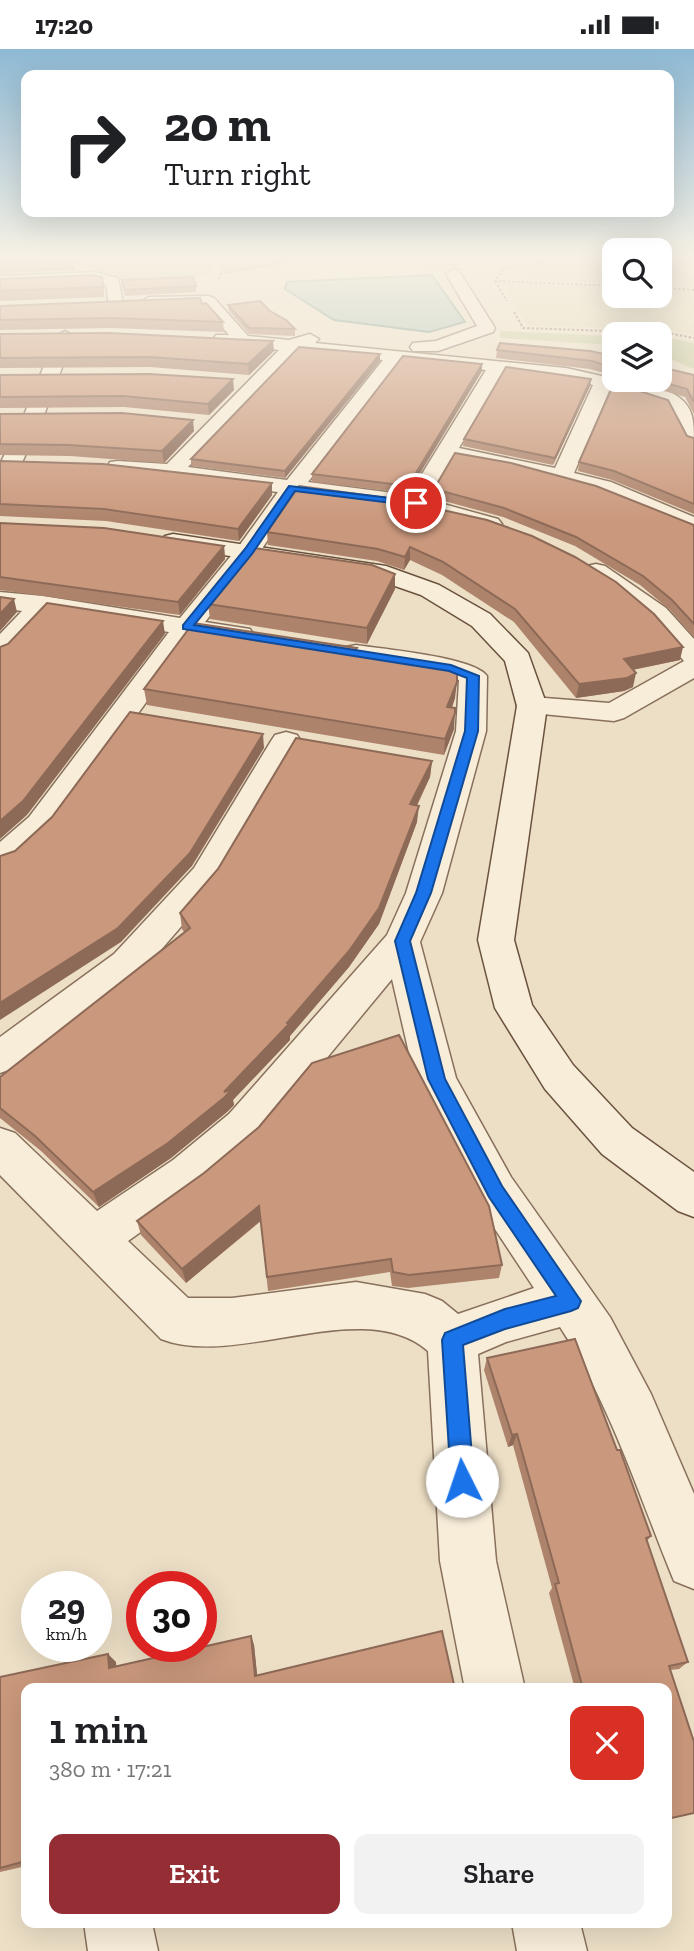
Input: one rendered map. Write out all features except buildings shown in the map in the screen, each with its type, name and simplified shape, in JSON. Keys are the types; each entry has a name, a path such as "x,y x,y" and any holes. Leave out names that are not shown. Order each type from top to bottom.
{"street":[{"path":"0,486 5,464 34,415 61,345"},
{"path":"172,471 294,345 566,373 602,382"},
{"path":"384,345 426,348 437,345"},
{"path":"0,860 41,824 138,715 187,627 397,355"},
{"path":"416,503 449,452 498,366"},
{"path":"25,376 75,375"},
{"path":"228,382 255,384"},
{"path":"562,476 602,386"},
{"path":"640,392 676,402 694,439"},
{"path":"11,416 57,415"},
{"path":"189,422 215,424"},
{"path":"449,452 603,487 694,525"},
{"path":"5,464 36,463"},
{"path":"101,466 172,471 416,503 507,530"},
{"path":"145,536 377,571 430,590 481,619 518,659 532,706 496,940 514,1008 559,1077 617,1141 694,1197"},
{"path":"580,563 604,575 657,614 694,656"},
{"path":"0,600 43,604 266,639"},
{"path":"0,650 43,604"},
{"path":"94,1239 189,1173 244,1127 402,941 424,893 446,767 471,731 473,676 451,668 319,648"},
{"path":"532,706 614,712 694,667"},
{"path":"0,1057 34,1036 127,964 206,876 285,740"},
{"path":"402,941 436,1079 495,1191 593,1334 634,1412 694,1561"},
{"path":"0,1146 178,1322 232,1321 356,1305 425,1317 452,1340 468,1561 494,1683"},
{"path":"452,1340 505,1319 571,1301"},
{"path":"119,1928 123,1951"},
{"path":"546,1928 551,1951"}],"green space":[{"path":"672,345 694,345 694,369 672,360"}],"route":[{"path":"416,503 292,488 248,551 187,627 451,668 473,676 471,731 424,893 402,941 436,1079 495,1191 571,1301 505,1319 452,1340 462,1481"}]}
